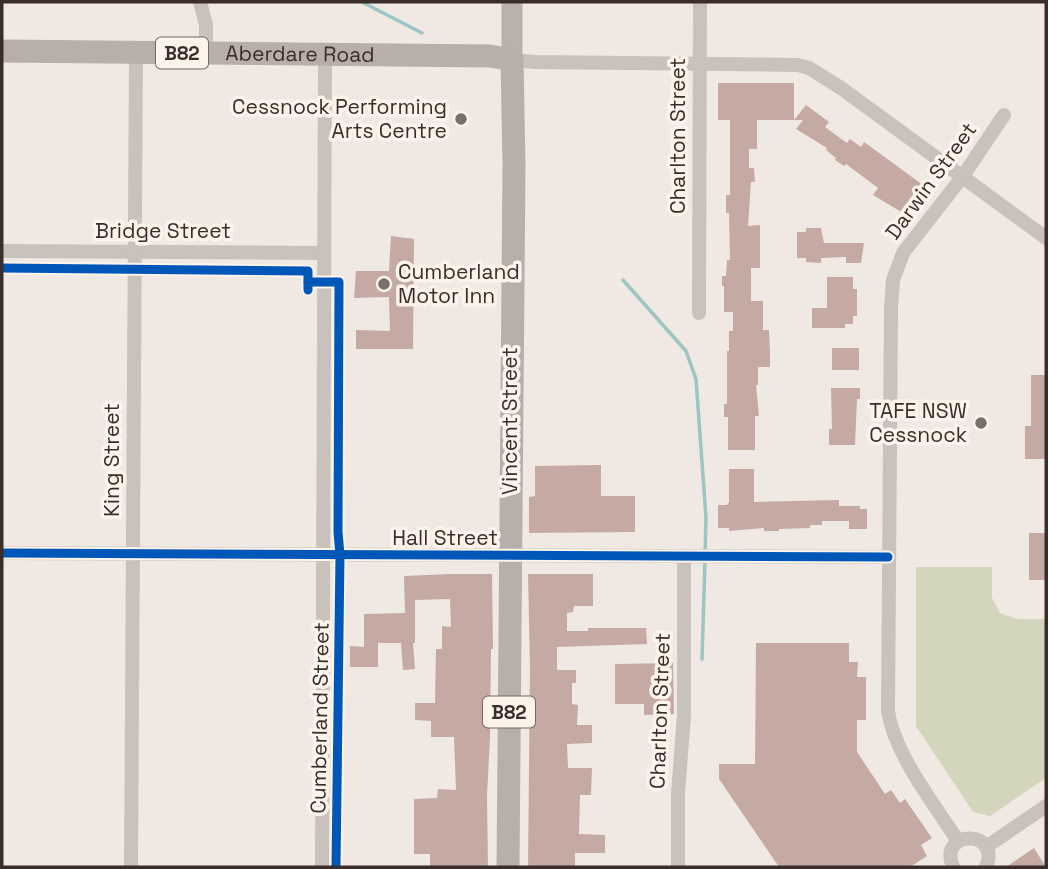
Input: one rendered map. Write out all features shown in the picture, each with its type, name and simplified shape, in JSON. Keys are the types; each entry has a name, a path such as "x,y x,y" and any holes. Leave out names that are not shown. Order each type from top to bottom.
{"main road":[{"name":"Aberdare Road","path":"2,51 490,56 512,60"},
{"name":"Vincent Street","path":"508,867 514,165 512,60"}],"street":[{"path":"200,2 206,28 206,54"},
{"path":"512,2 512,60 699,62 797,65 809,68 1046,238"},
{"name":"Charlton Street","path":"699,313 700,2"},
{"name":"King Street","path":"131,867 136,52"},
{"name":"Cumberland Street","path":"322,867 325,55"},
{"name":"Darwin Street","path":"958,841 898,747 888,711 891,307 893,280 903,253 963,176 1004,115"},
{"name":"Bridge Street","path":"2,251 324,253"},
{"name":"Hall Street","path":"2,553 888,557"},
{"name":"Charlton Street","path":"678,867 678,794 698,556"},
{"path":"986,847 1046,806"},
{"path":"953,867 950,852 958,841 973,838 986,847 989,857 986,867"}],"green space":[{"path":"916,567 992,567 992,598 1000,613 1017,619 1046,619 1046,778 990,816 973,812 916,726"}],"building":[{"path":"718,83 794,83 794,120 757,120 757,149 749,149 749,168 754,168 755,182 751,182 748,226 760,225 760,268 751,268 751,301 763,301 763,330 769,330 770,352 770,367 758,367 756,385 759,416 755,416 755,450 728,450 728,417 724,417 724,404 727,404 729,331 733,331 733,312 724,312 722,286 722,276 726,276 727,260 730,260 726,195 730,195 730,120 718,120"},
{"path":"806,105 829,122 825,127 847,143 850,139 861,147 864,142 923,185 903,213 873,195 878,188 846,164 844,166 835,160 827,148 796,129 803,120 794,120"},
{"path":"806,228 821,228 824,243 864,243 861,263 846,263 846,257 821,258 821,263 797,258 797,232 806,232"},
{"name":"Cumberland Motor Inn","path":"391,236 414,239 413,349 356,349 356,330 390,331 389,297 354,298 356,271 389,271"},
{"path":"827,277 853,277 853,289 857,289 857,316 853,316 853,324 845,324 845,328 812,328 812,308 827,308"},
{"path":"832,348 859,348 859,370 832,370"},
{"path":"1031,375 1046,375 1046,459 1025,459 1025,426 1031,426"},
{"path":"831,388 860,388 855,445 829,445 829,429 832,429"},
{"path":"601,465 601,496 635,496 635,532 529,533 529,497 535,496 535,466"},
{"path":"729,469 754,469 754,502 839,500 839,506 860,506 860,509 867,509 867,529 849,529 849,521 822,521 822,525 810,525 810,528 779,531 764,531 764,528 729,531 729,528 718,528 718,505 727,505 729,502"},
{"path":"1029,533 1046,533 1046,580 1029,580"},
{"path":"492,574 488,867 430,867 430,854 414,854 414,799 437,798 438,789 456,790 454,737 431,737 431,721 415,720 415,703 435,703 436,649 442,649 442,626 451,627 450,599 415,600 415,669 403,670 401,643 378,643 378,667 350,667 350,646 364,647 364,614 405,613 404,576"},
{"path":"528,574 593,574 593,606 574,606 573,612 567,613 567,631 588,631 588,628 646,628 647,644 557,647 557,670 576,670 576,683 572,683 572,704 578,705 577,725 592,725 592,743 567,744 568,768 592,768 591,795 580,795 579,834 605,835 605,853 575,853 575,867 528,867"},
{"path":"756,643 849,643 849,662 858,662 857,677 866,677 866,720 857,720 857,752 885,794 891,790 900,803 905,799 932,838 921,845 927,856 910,867 779,867 719,779 719,764 755,764"},
{"path":"673,663 674,714 644,715 644,704 615,704 615,664"},
{"path":"1034,848 1046,867 1006,867"}],"waterway":[{"path":"362,2 422,33"},
{"path":"623,280 686,351 696,379 706,518 705,553"},
{"path":"702,659 705,561"}],"cycle path":[{"path":"2,268 308,271 308,290"},
{"path":"308,282 339,282 340,555 336,867"},
{"path":"2,553 888,557"}],"place":[{"name":"Cessnock Performing Arts Centre","path":"461,119"},
{"name":"Cumberland Motor Inn","path":"384,284"},
{"name":"TAFE NSW Cessnock","path":"981,423"}]}
